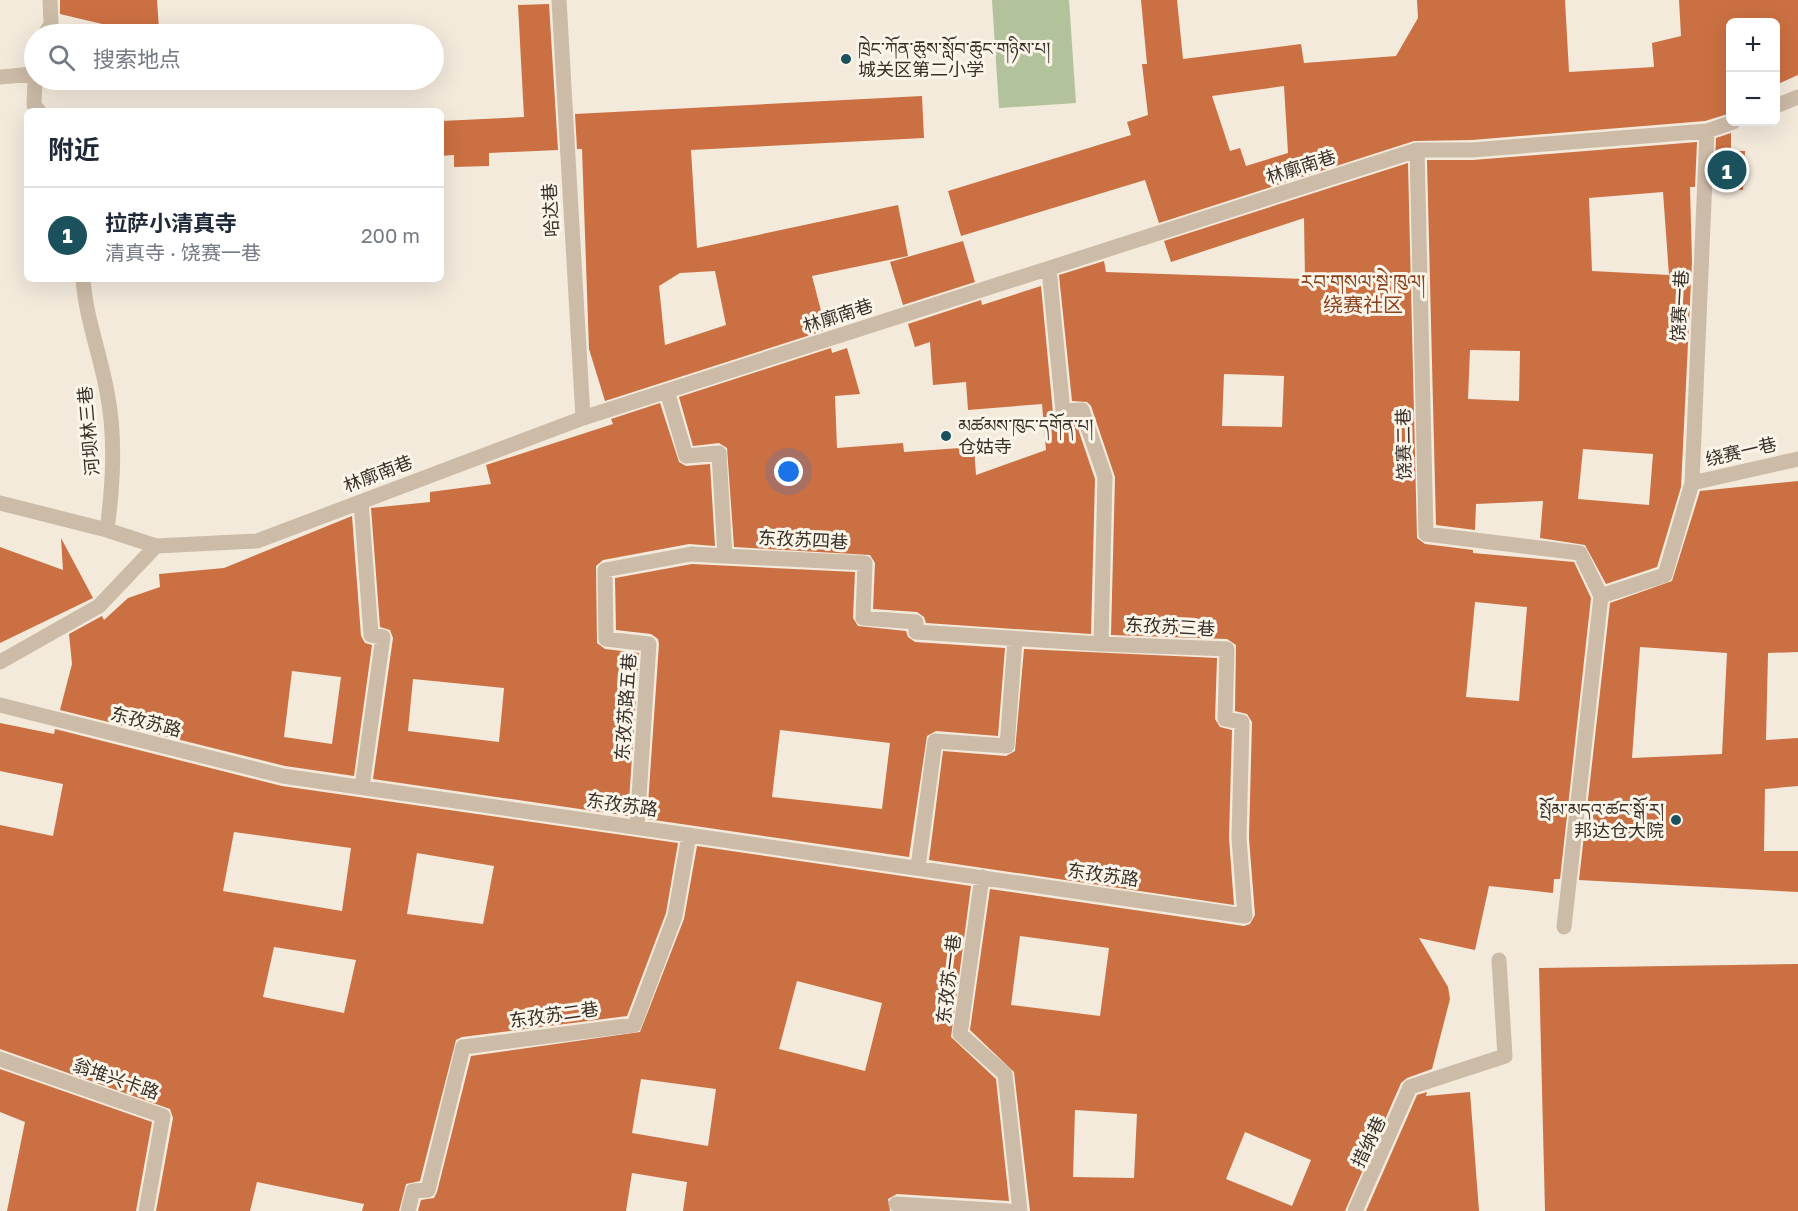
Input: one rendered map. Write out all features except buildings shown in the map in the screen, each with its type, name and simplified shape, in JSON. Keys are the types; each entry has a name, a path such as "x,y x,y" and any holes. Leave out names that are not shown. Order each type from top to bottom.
{"street":[{"path":"50,0 51,24"},
{"name":"哈达巷","path":"559,0 583,418"},
{"path":"0,77 24,75"},
{"path":"35,90 34,105 36,108"},
{"path":"1780,104 1798,97"},
{"name":"林廓南巷","path":"156,546 257,541 583,418 1417,150 1472,150 1707,131 1726,124"},
{"name":"饶赛一巷","path":"1601,596 1665,575 1692,483 1707,131"},
{"name":"饶赛二巷","path":"1417,150 1426,534 1580,553 1601,596"},
{"name":"东孜苏三巷","path":"1049,269 1063,411 1082,410 1105,477 1101,644 1227,649 1225,719 1242,722 1239,838 1245,916"},
{"name":"河坝林三巷","path":"83,282 85,310 107,393 113,444 113,480 107,530"},
{"name":"东孜苏三巷","path":"1051,288 1054,365"},
{"path":"667,391 686,456 719,453 725,556"},
{"name":"绕赛一巷","path":"1692,483 1798,459"},
{"path":"361,502 371,635 383,637 362,787"},
{"path":"0,503 107,530 156,546 99,606 0,662"},
{"name":"东孜苏路五巷","path":"637,827 650,644 606,639 605,570 691,554 725,556"},
{"name":"东孜苏四巷","path":"725,556 865,563 862,618 916,622 915,632 1101,644"},
{"path":"1564,927 1601,596"},
{"path":"918,867 935,741 1007,746 1015,640"},
{"name":"东孜苏路","path":"0,705 283,776 1245,916"},
{"name":"东孜苏二巷","path":"408,1211 412,1191 428,1190 463,1047 634,1024 675,916 689,835"},
{"name":"东孜苏一巷","path":"982,877 960,1034 1005,1074 1020,1211"},
{"path":"1356,1211 1410,1087 1505,1056 1498,960"},
{"name":"翁堆兴卡路","path":"0,1059 163,1116 146,1211"},
{"name":"措纳巷","path":"1356,1211 1416,1090"},
{"path":"896,1204 1008,1211"}],"green space":[{"path":"992,0 1069,0 1076,103 999,108"}],"place":[{"name":"ཁྲེང་ཀོན་ཆུས་སློབ་ཆུང་གཉིས་པ། 城关区第二小学","path":"846,59"},
{"name":"拉萨小清真寺","path":"1727,170"},
{"name":"མཚམས་ཁུང་དགོན་པ། 仓姑寺","path":"946,436"},
{"name":"སྤོམ་མདའ་ཚང་སྒོ་ར། 邦达仓大院","path":"1676,820"}],"district":[{"name":"རབ་གསལ་སྡེ་ཁུལ། 绕赛社区","path":"1363,294"}]}
